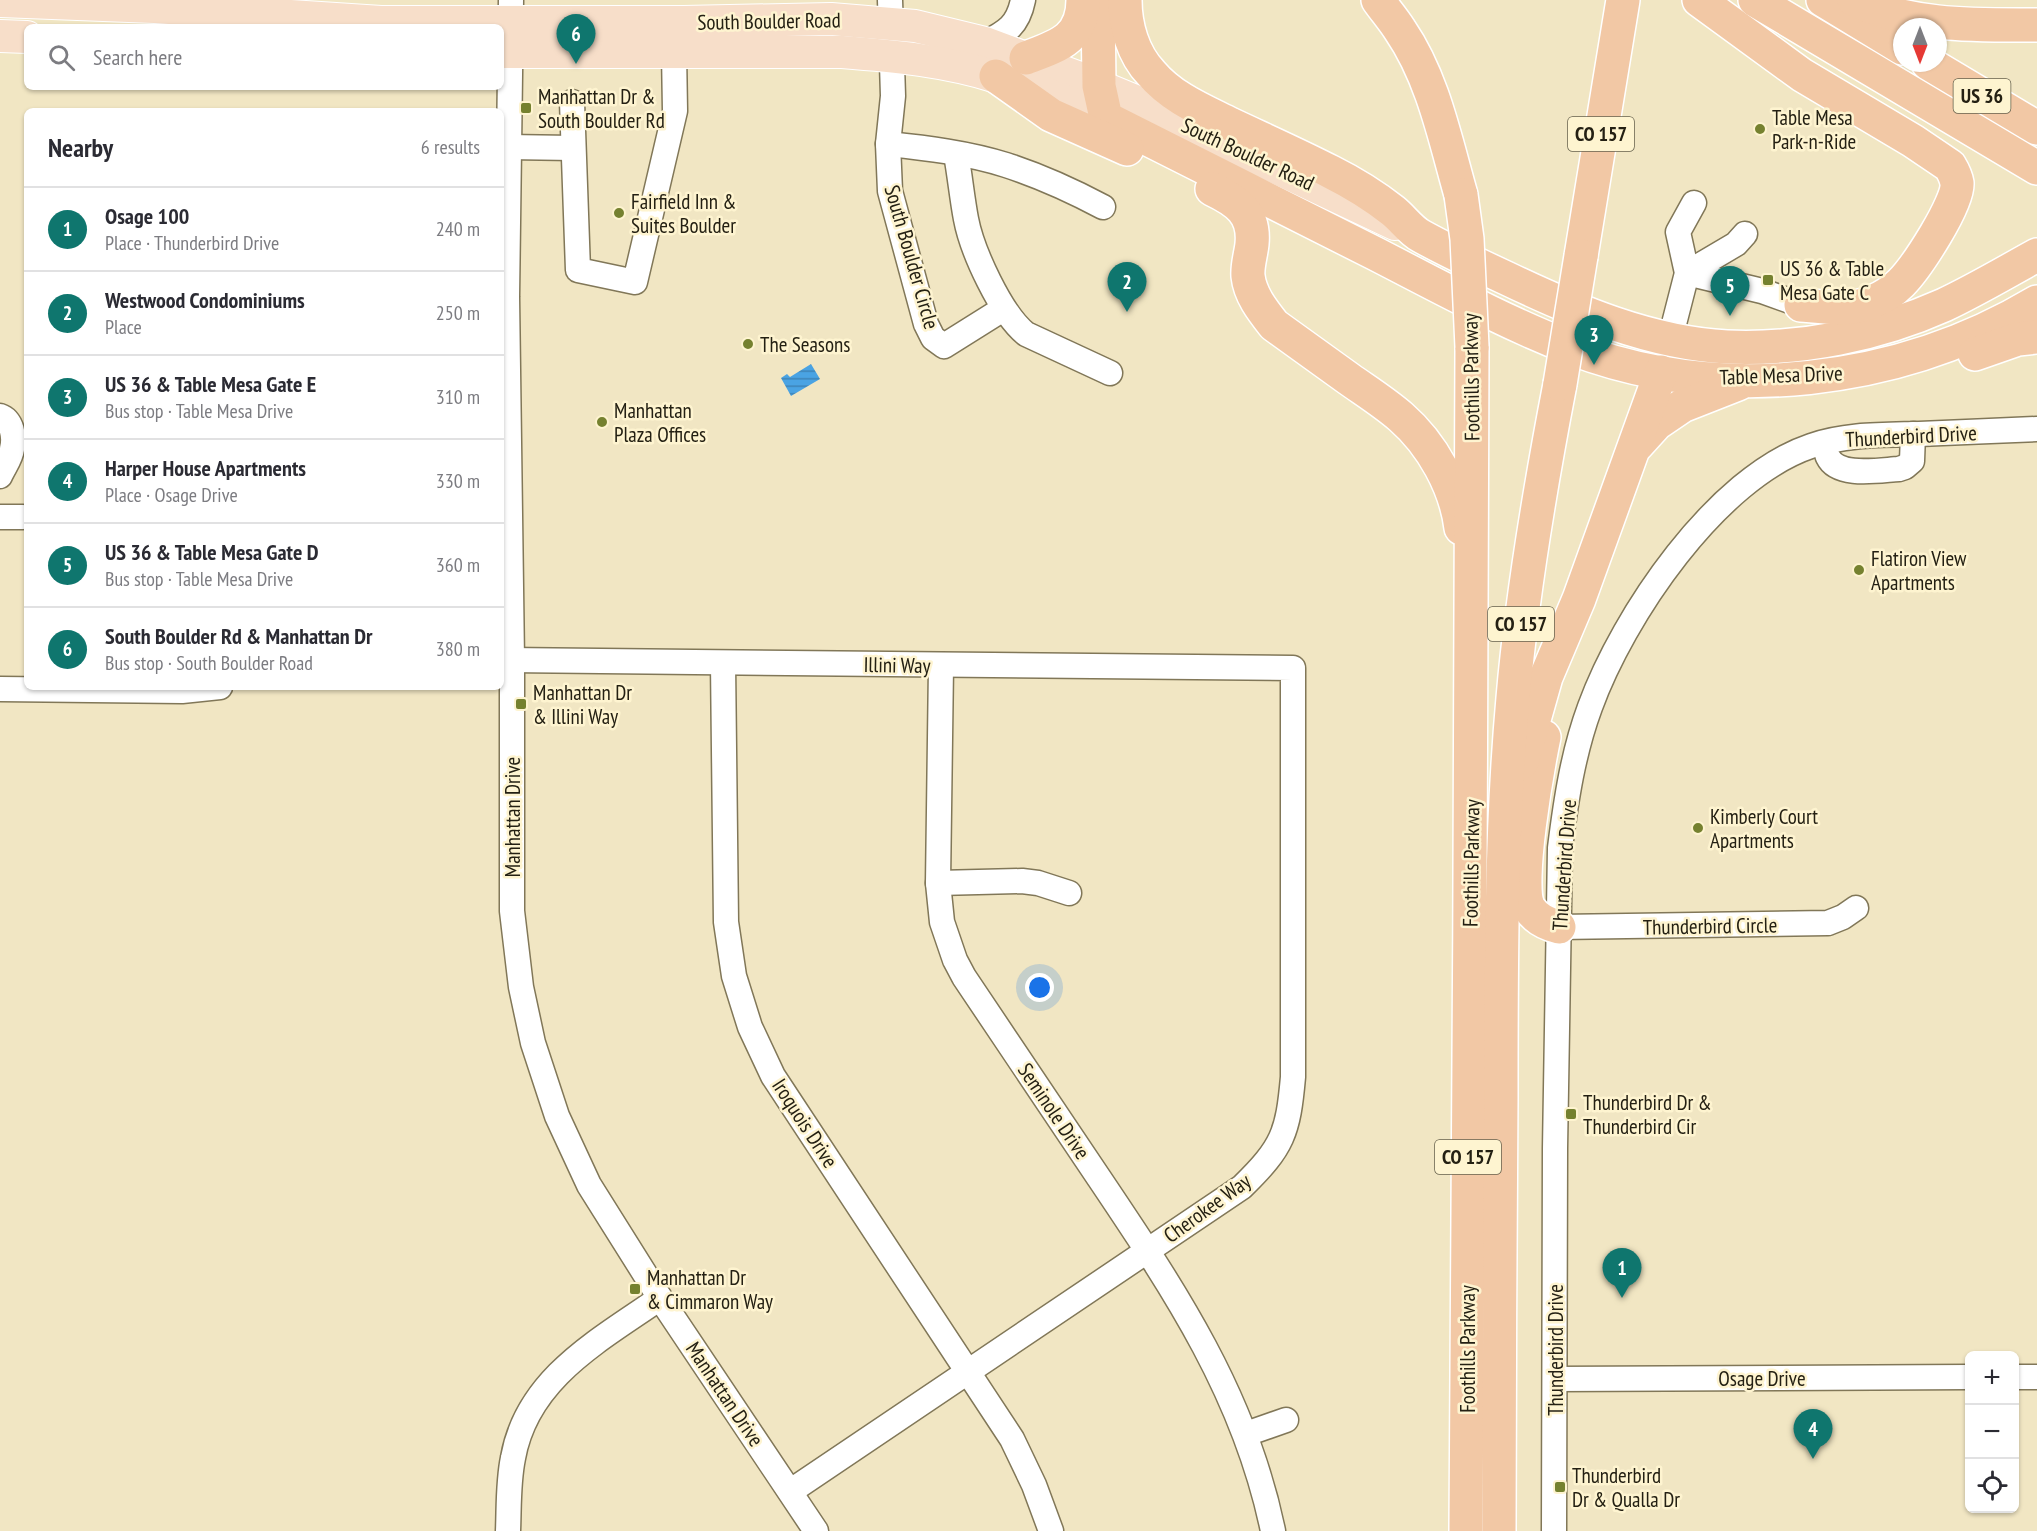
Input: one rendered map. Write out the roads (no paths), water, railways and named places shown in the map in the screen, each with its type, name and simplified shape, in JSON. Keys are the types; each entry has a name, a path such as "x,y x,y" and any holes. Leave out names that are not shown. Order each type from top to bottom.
{"highway":[{"path":"1026,58 1056,46 1079,27 1083,0"},
{"path":"1098,0 1099,86 1106,117"},
{"path":"1125,0 1125,13 1136,52 1150,73 1169,91 1193,106 1332,172 1377,198 1400,216 1417,234"},
{"path":"1378,0 1401,30 1423,72 1461,195"},
{"name":"CO 157","path":"1405,0 1444,99 1461,195"},
{"path":"1699,0 1802,75 1913,141 1950,166 1954,172 1957,184 1954,198 1933,239 1902,282 1888,294 1872,303 1833,308 1801,305"},
{"name":"US 36","path":"1755,0 2037,168"},
{"path":"1823,0 1893,43"},
{"path":"1854,0 1878,10 1947,24 2037,25"},
{"name":"CO 157","path":"1503,867 1513,696 1521,623 1540,490 1560,384 1622,6"},
{"name":"US 36","path":"1943,72 2037,128"},
{"path":"996,76 1051,115 1226,196 1238,204 1248,216 1252,229 1248,276 1252,292 1261,310 1274,325 1401,417 1418,434 1447,479 1459,516 1461,582 1472,625"},
{"name":"South Boulder Road","path":"1106,117 1487,311"},
{"name":"Foothills Parkway","path":"1461,195 1467,239 1472,347 1466,1531"},
{"name":"South Boulder Road","path":"1417,234 1488,270"},
{"name":"Table Mesa Drive","path":"1488,270 1546,297 1612,323 1670,339 1727,346 1759,346 1817,342 1861,333 1911,318 1941,306 2037,255"},
{"name":"Table Mesa Drive","path":"1487,311 1572,349 1605,359 1661,372 1745,380 1797,378 1851,372 1934,350 1978,333 2037,302"},
{"path":"1801,305 1861,333"},
{"path":"1851,372 1886,377 1917,375 2018,339 2037,337"},
{"path":"1503,867 1522,760 1546,676 1579,599 1661,372"},
{"path":"1633,451 1657,423 1682,406 1722,392 1745,380"},
{"path":"1560,927 1544,923 1528,906 1525,874 1537,772 1552,701 1579,599"},
{"name":"Foothills Parkway","path":"1498,1531 1503,867"}],"main road":[{"name":"South Boulder Road","path":"0,1 155,7 406,24"},
{"name":"South Boulder Road","path":"508,32 831,19 890,11 915,26 985,43 1099,86 1417,234"},
{"name":"South Boulder Road","path":"508,32 674,52 842,52 893,56 942,63 996,76 1106,117"},
{"path":"0,36 24,37"}],"street":[{"path":"985,43 1015,23 1021,14 1023,0"},
{"name":"South Boulder Circle","path":"890,11 893,56 893,96 888,144 890,191 926,324 933,338 944,346 1004,309"},
{"name":"Manhattan Drive","path":"508,32 506,660 512,911 521,987 533,1043 557,1116 589,1185 660,1298 816,1531"},
{"path":"572,102 578,270 635,282 675,111 674,52"},
{"path":"888,144 1004,164 1067,188 1103,207"},
{"path":"508,147 573,148"},
{"path":"956,154 966,222 977,252 1004,309 1016,326 1026,334 1110,373"},
{"path":"1661,372 1687,273 1678,232 1694,202"},
{"path":"1687,273 1736,244 1745,234"},
{"path":"1687,273 1762,291 1801,305"},
{"path":"0,416 4,416 11,425 12,449 0,476"},
{"name":"Thunderbird Drive","path":"1554,1531 1555,1149 1560,848 1573,765 1590,707 1619,642 1662,576 1702,526 1740,489 1773,464 1810,447 1850,436 2037,429"},
{"path":"1825,443 1828,458 1849,471 1899,469 1912,461 1913,434"},
{"name":"Illini Way","path":"506,660 1293,668"},
{"name":"Iroquois Drive","path":"723,663 726,922 734,976 750,1027 773,1076 1012,1439 1035,1485 1051,1531"},
{"name":"Seminole Drive","path":"941,666 938,883 942,922 955,960 964,977 1148,1251 1197,1331 1233,1402 1246,1434 1267,1502 1273,1531"},
{"name":"Cherokee Way","path":"791,1491 1242,1187 1280,1144 1289,1114 1293,1077 1293,668"},
{"path":"0,689 24,689"},
{"path":"91,690 192,690"},
{"path":"938,883 1022,881 1038,883 1069,893"},
{"name":"Thunderbird Circle","path":"1560,927 1828,923 1856,908"},
{"path":"508,1531 509,1484 513,1456 525,1419 545,1387 572,1360 660,1298"},
{"name":"Osage Drive","path":"1555,1379 1965,1377"},
{"path":"2019,1377 2037,1377"},
{"path":"1246,1434 1286,1420"}],"water":[{"path":"811,364 820,379 791,396 781,378 787,374 790,377"}],"place":[{"name":"South Boulder Rd & Manhattan Dr","path":"576,64"},
{"name":"Manhattan Dr & South Boulder Rd","path":"526,108"},
{"name":"Table Mesa Park-n-Ride","path":"1760,129"},
{"name":"Fairfield Inn & Suites Boulder","path":"619,213"},
{"name":"US 36 & Table Mesa Gate C","path":"1768,280"},
{"name":"Westwood Condominiums","path":"1127,312"},
{"name":"US 36 & Table Mesa Gate D","path":"1730,316"},
{"name":"The Seasons","path":"748,344"},
{"name":"US 36 & Table Mesa Gate E","path":"1594,365"},
{"name":"Manhattan Plaza Offices","path":"602,422"},
{"name":"Flatiron View Apartments","path":"1859,570"},
{"name":"Manhattan Dr & Illini Way","path":"521,704"},
{"name":"Kimberly Court Apartments","path":"1698,828"},
{"name":"Thunderbird Dr & Thunderbird Cir","path":"1571,1114"},
{"name":"Manhattan Dr & Cimmaron Way","path":"635,1289"},
{"name":"Osage 100","path":"1622,1298"},
{"name":"Harper House Apartments","path":"1813,1459"},
{"name":"Thunderbird Dr & Qualla Dr","path":"1560,1487"}]}
